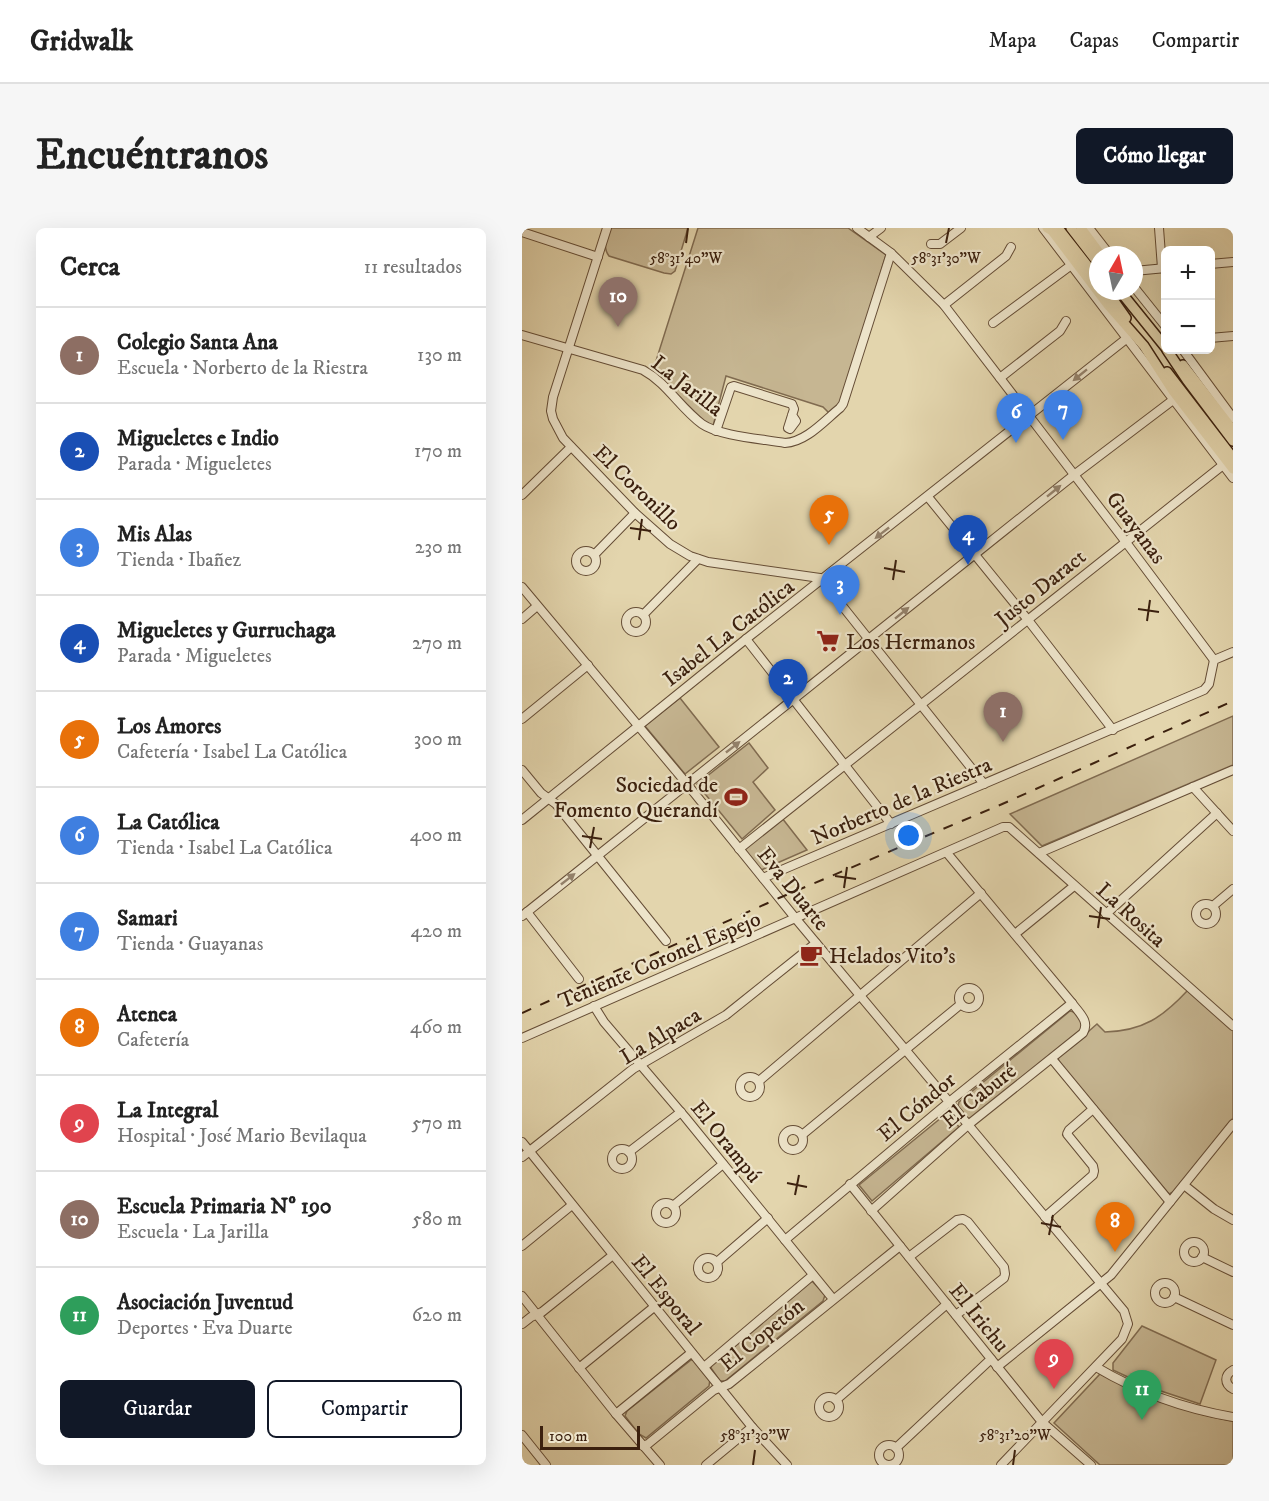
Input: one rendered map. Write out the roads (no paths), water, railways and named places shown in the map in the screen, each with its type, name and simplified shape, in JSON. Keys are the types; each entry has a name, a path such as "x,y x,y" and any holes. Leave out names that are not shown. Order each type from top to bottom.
{"main road":[{"path":"1045,228 1052,231 1108,305 1144,346 1183,383 1233,441"},
{"path":"1058,228 1089,268"},
{"path":"1071,228 1089,251"},
{"path":"1081,228 1094,246"},
{"path":"1124,300 1144,346 1173,391 1233,470"},
{"path":"1126,300 1161,339"},
{"path":"1170,354 1183,383 1233,458"},
{"path":"1172,354 1233,430"}],"street":[{"name":"El Coronillo","path":"608,228 553,397 551,411 557,429 570,447 635,513 670,544 698,559 816,576 822,580"},
{"name":"Guayanas","path":"857,228 891,253 944,304 1214,660"},
{"path":"869,237 881,228"},
{"path":"931,244 940,244 961,228"},
{"path":"1045,228 1070,266 1233,478"},
{"path":"1089,228 1103,246"},
{"path":"1159,228 1161,246"},
{"path":"526,231 598,256"},
{"path":"944,304 1005,256 1011,247"},
{"name":"La Jarilla","path":"522,334 635,367 648,373 659,381 693,416 717,431 785,443 792,442 805,436 840,408 891,253"},
{"path":"1215,264 1233,262"},
{"path":"993,323 1070,266"},
{"path":"1143,271 1161,268"},
{"path":"1143,298 1161,321"},
{"path":"1000,378 1060,331 1066,321"},
{"path":"1215,338 1233,336"},
{"name":"Isabel La Católica","path":"522,820 746,639 1126,339"},
{"path":"1186,354 1232,416"},
{"path":"717,431 731,387 734,386 792,404 794,409 792,415"},
{"path":"579,979 525,914 1074,475 1173,400"},
{"path":"522,495 570,447"},
{"name":"Justo Daract","path":"739,849 1223,465"},
{"path":"928,497 1028,620 1113,730"},
{"path":"595,554 635,513"},
{"path":"643,615 698,559"},
{"path":"801,574 808,585 807,592"},
{"path":"822,580 984,784"},
{"name":"Eva Duarte","path":"522,587 687,784 796,920 1124,1311 1128,1324 1122,1338 1096,1367"},
{"path":"522,619 537,606"},
{"path":"746,639 891,824"},
{"path":"1214,660 1233,652"},
{"name":"Norberto de la Riestra","path":"763,878 1204,690 1209,684 1214,660"},
{"path":"522,719 588,665"},
{"path":"522,770 541,793 556,804 666,940"},
{"path":"1039,853 1233,770"},
{"path":"1193,787 1233,831"},
{"path":"1106,914 1217,813"},
{"name":"La Rosita","path":"1009,827 1233,1026"},
{"name":"Teniente Coronel Espejo","path":"522,1038 1009,827"},
{"path":"947,853 1072,1003"},
{"path":"1015,934 1074,886"},
{"path":"1213,906 1233,889"},
{"path":"759,1081 981,893"},
{"name":"La Alpaca","path":"525,1154 641,1065 726,1015 816,943"},
{"name":"El Caburé","path":"871,1211 968,1125 1085,1030 1086,1022 1072,1003"},
{"name":"El Cóndor","path":"785,1240 949,1102 1072,1003"},
{"path":"802,1135 961,1004"},
{"name":"El Orampú","path":"594,1006 604,1022 681,1112 833,1299"},
{"path":"1052,1059 1170,1202"},
{"path":"1045,1217 1093,1175 1093,1166 1067,1134 1093,1109"},
{"path":"629,1152 681,1112"},
{"path":"997,1367 1111,1275 1233,1124"},
{"name":"El Esporal","path":"522,1142 525,1154 572,1205 752,1427 787,1465"},
{"path":"673,1206 723,1164"},
{"name":"El Irichu","path":"850,1184 1042,1422 1091,1465"},
{"path":"1184,1185 1214,1209 1233,1220"},
{"path":"522,1246 572,1205"},
{"path":"717,1262 768,1218"},
{"path":"909,1257 957,1220 963,1219 968,1222 1004,1267 1005,1274 1004,1278 956,1315"},
{"name":"El Copetón","path":"643,1446 714,1390 729,1384 900,1246"},
{"path":"522,1324 537,1315 613,1255"},
{"path":"1202,1257 1233,1272"},
{"path":"704,1367 813,1275"},
{"path":"522,1296 616,1414 660,1465"},
{"path":"1174,1297 1233,1324"},
{"path":"836,1400 947,1304"},
{"path":"579,1368 654,1307"},
{"path":"616,1414 691,1353"},
{"path":"896,1448 991,1359"},
{"path":"1002,1465 1096,1367 1157,1397 1202,1411 1233,1417"},
{"path":"1233,1370 1226,1378 1228,1385 1233,1389"},
{"path":"706,1465 752,1427"},
{"path":"522,1435 546,1465"}],"railway":[{"path":"522,1013 779,898 1000,805 1233,701"}],"place":[{"name":"Escuela Primaria Nº 190","path":"618,327"},
{"name":"Samari","path":"1063,440"},
{"name":"La Católica","path":"1016,443"},
{"name":"Los Amores","path":"829,545"},
{"name":"Migueletes y Gurruchaga","path":"968,565"},
{"name":"Mis Alas","path":"840,615"},
{"name":"Los Hermanos","path":"828,641"},
{"name":"Migueletes e Indio","path":"788,709"},
{"name":"Colegio Santa Ana","path":"1003,742"},
{"name":"Sociedad de Fomento Querandí","path":"736,797"},
{"name":"Helados Vito’s","path":"811,955"},
{"name":"Atenea","path":"1115,1252"},
{"name":"La Integral","path":"1054,1389"},
{"name":"Asociación Juventud","path":"1142,1420"}]}
